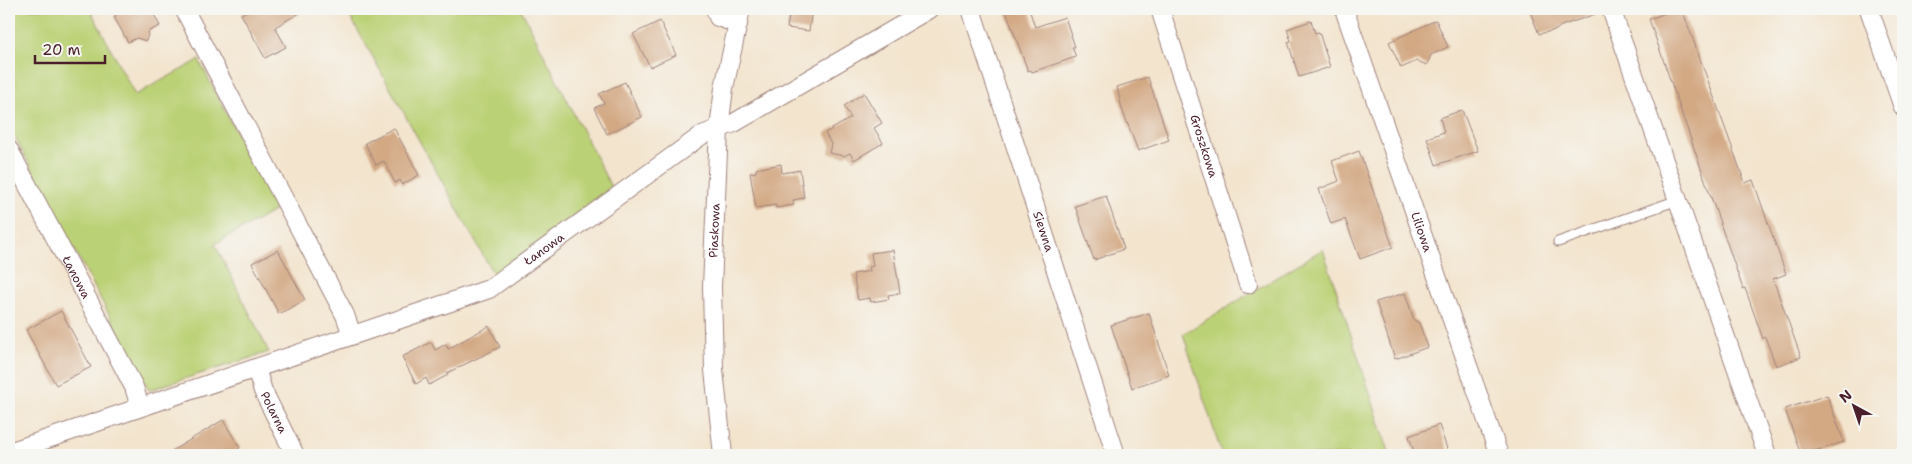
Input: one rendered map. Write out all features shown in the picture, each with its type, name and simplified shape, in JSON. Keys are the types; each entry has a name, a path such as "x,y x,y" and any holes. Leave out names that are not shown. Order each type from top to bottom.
{"street":[{"path":"184,9 345,315 352,335"},
{"path":"715,9 718,17 739,16"},
{"path":"719,129 734,123 929,9"},
{"name":"Siewna","path":"971,9 1116,455"},
{"name":"Groszkowa","path":"1160,9 1248,284"},
{"name":"Liliowa","path":"1344,9 1499,455"},
{"path":"1869,9 1903,107"},
{"path":"1613,15 1767,455"},
{"name":"Piaskowa","path":"723,455 714,370 712,287 719,129 724,88 739,16"},
{"name":"Łanowa","path":"9,452 489,289 702,135 719,129"},
{"name":"Łanowa","path":"9,150 134,387 140,407"},
{"name":"Polarna","path":"256,368 263,391 295,455"}],"lane":[{"path":"1558,242 1678,200"}],"green space":[{"path":"9,9 90,9 135,95 199,60 276,210 215,244 269,352 149,390 9,126"},
{"path":"346,9 521,9 612,189 494,275"},
{"path":"1323,249 1390,455 1222,455 1183,334"}],"building":[{"path":"112,9 151,9 160,26 149,31 146,41 137,38 128,42 114,17 116,16"},
{"path":"251,9 307,9 275,27 286,47 265,58 241,14"},
{"path":"790,9 812,9 809,31 787,28"},
{"path":"1005,9 1029,9 1035,27 1065,17 1075,47 1072,47 1076,57 1032,72 1031,70 1028,71"},
{"path":"1529,9 1601,9 1601,12 1561,26 1556,30 1539,34"},
{"path":"1682,9 1745,183 1753,180 1786,274 1773,279 1801,357 1776,366 1765,337 1763,339 1745,288 1743,289 1649,19"},
{"path":"1436,20 1448,47 1431,55 1427,65 1417,61 1401,68 1389,42"},
{"path":"660,21 676,55 650,67 633,34"},
{"path":"1311,21 1315,33 1319,32 1330,67 1299,77 1288,42 1291,41 1287,29"},
{"path":"1148,77 1169,140 1138,151 1122,109 1117,87"},
{"path":"625,82 642,117 607,134 594,108 604,103 599,94"},
{"path":"864,93 882,123 874,128 883,143 854,160 850,153 844,156 829,153 831,144 825,133 851,118 844,106"},
{"path":"1462,110 1478,151 1436,165 1427,138 1444,132 1440,118"},
{"path":"394,128 419,175 402,185 400,180 395,183 384,161 376,165 365,143"},
{"path":"1359,151 1393,247 1360,259 1345,219 1331,224 1319,189 1339,181 1332,161"},
{"path":"781,164 782,173 800,170 804,198 793,200 794,205 776,208 776,205 756,208 750,173 756,172 756,169"},
{"path":"1106,196 1124,249 1094,260 1075,206"},
{"path":"278,250 305,300 279,314 252,263"},
{"path":"893,250 900,293 888,295 889,299 871,302 870,298 858,300 853,274 870,271 869,267 873,266 871,253"},
{"path":"1405,293 1414,320 1419,323 1428,347 1395,359 1376,302"},
{"path":"61,311 91,367 56,385 26,330"},
{"path":"1149,313 1169,375 1132,388 1111,325"},
{"path":"489,326 500,347 447,373 448,375 429,385 426,378 416,384 402,357 431,342 435,350 446,344 448,349"},
{"path":"1827,395 1844,442 1801,455 1785,409"},
{"path":"223,420 240,448 228,455 165,455"},
{"path":"1439,425 1449,455 1415,455 1409,436"}]}
